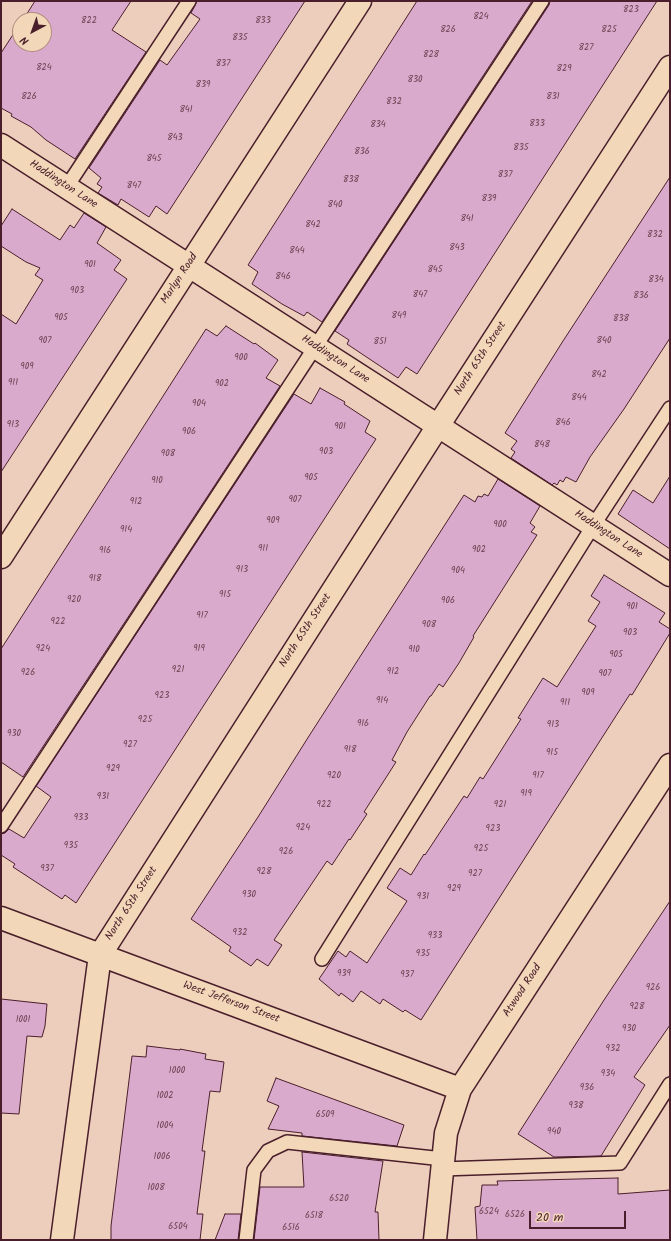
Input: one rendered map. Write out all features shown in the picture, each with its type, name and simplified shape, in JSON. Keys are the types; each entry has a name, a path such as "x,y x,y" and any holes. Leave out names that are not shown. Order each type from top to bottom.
{"street":[{"name":"Marlyn Road","path":"1,558 360,1"},
{"name":"North 65th Street","path":"62,1240 100,955 438,426 670,67"},
{"name":"Haddington Lane","path":"1,145 670,575"},
{"name":"Atwood Road","path":"435,1240 446,1134 460,1089 670,765"},
{"name":"West Jefferson Street","path":"1,918 460,1089"}],"lane":[{"path":"66,188 189,1"},
{"path":"1,826 542,1"},
{"path":"322,959 593,526 670,408"},
{"path":"246,1240 254,1170 268,1151 287,1142 443,1164 620,1163 670,1084"}],"building":[{"path":"35,1 131,1 112,30 146,52 75,159 46,140 31,127 11,116 12,114 1,108 1,53 12,36 12,52 52,52 52,12 28,12"},
{"path":"197,1 305,1 167,214 156,206 149,217 121,199 118,205 98,193 102,187 97,184 101,178 89,168 160,60 167,65 200,19 191,13"},
{"path":"417,1 532,1 322,322 307,312 304,316 282,304 252,284 258,272 248,265"},
{"path":"550,1 657,1 417,374 406,367 398,378 347,344 349,340 335,331 549,5"},
{"path":"670,177 670,338 624,409 590,457 576,482 566,477 563,482 560,480 557,485 554,483 552,485 511,458 515,452 511,449 517,441 505,433"},
{"path":"12,209 60,240 70,225 74,228 84,213 106,227 97,243 121,260 114,270 127,279 1,472 1,314 16,324 43,280 35,275 40,268 26,262 1,246 1,226"},
{"path":"226,326 254,344 255,343 278,360 266,378 280,386 23,777 1,762 1,649 206,329 217,336"},
{"path":"320,388 345,402 344,404 370,421 365,432 376,439 76,903 65,895 62,899 13,867 15,864 1,855 1,834 5,833 9,829 24,838 51,797 36,786 294,394 311,404"},
{"path":"670,476 670,549 618,514 633,490 653,503"},
{"path":"498,479 540,506 530,523 535,527 531,532 537,535 473,636 474,637 459,663 443,687 439,684 407,732 392,760 396,762 364,812 367,814 332,865 327,861 274,940 282,945 268,966 257,959 251,966 229,951 231,947 191,919 464,495 475,502 478,496 482,497 484,494 488,496"},
{"path":"604,575 665,613 659,622 670,629 670,633 632,695 630,694 421,1020 405,1010 403,1012 383,999 380,1004 361,991 353,1002 341,993 339,996 319,979 338,951 346,957 350,951 367,963 407,901 387,888 400,868 411,875 464,796 467,798 480,777 483,779 521,719 518,718 543,678 557,687 596,626 588,621 600,602 591,596"},
{"path":"670,901 670,1025 634,1077 645,1085 601,1156 554,1157 518,1134"},
{"path":"1,999 47,1004 45,1026 42,1037 27,1036 19,1114 1,1113"},
{"path":"147,1046 180,1049 206,1054 205,1059 224,1062 220,1092 210,1091 202,1151 205,1151 197,1214 203,1214 200,1240 111,1240 111,1226 132,1056 146,1057"},
{"path":"276,1078 404,1125 397,1146 302,1136 302,1133 268,1129 279,1106 267,1101"},
{"path":"302,1152 383,1161 375,1212 378,1212 379,1240 254,1240 260,1187 304,1187"},
{"path":"618,1178 618,1194 670,1190 670,1240 477,1240 475,1207 480,1206 482,1185 498,1185 497,1181"},
{"path":"225,1214 241,1214 238,1240 215,1240"}]}
